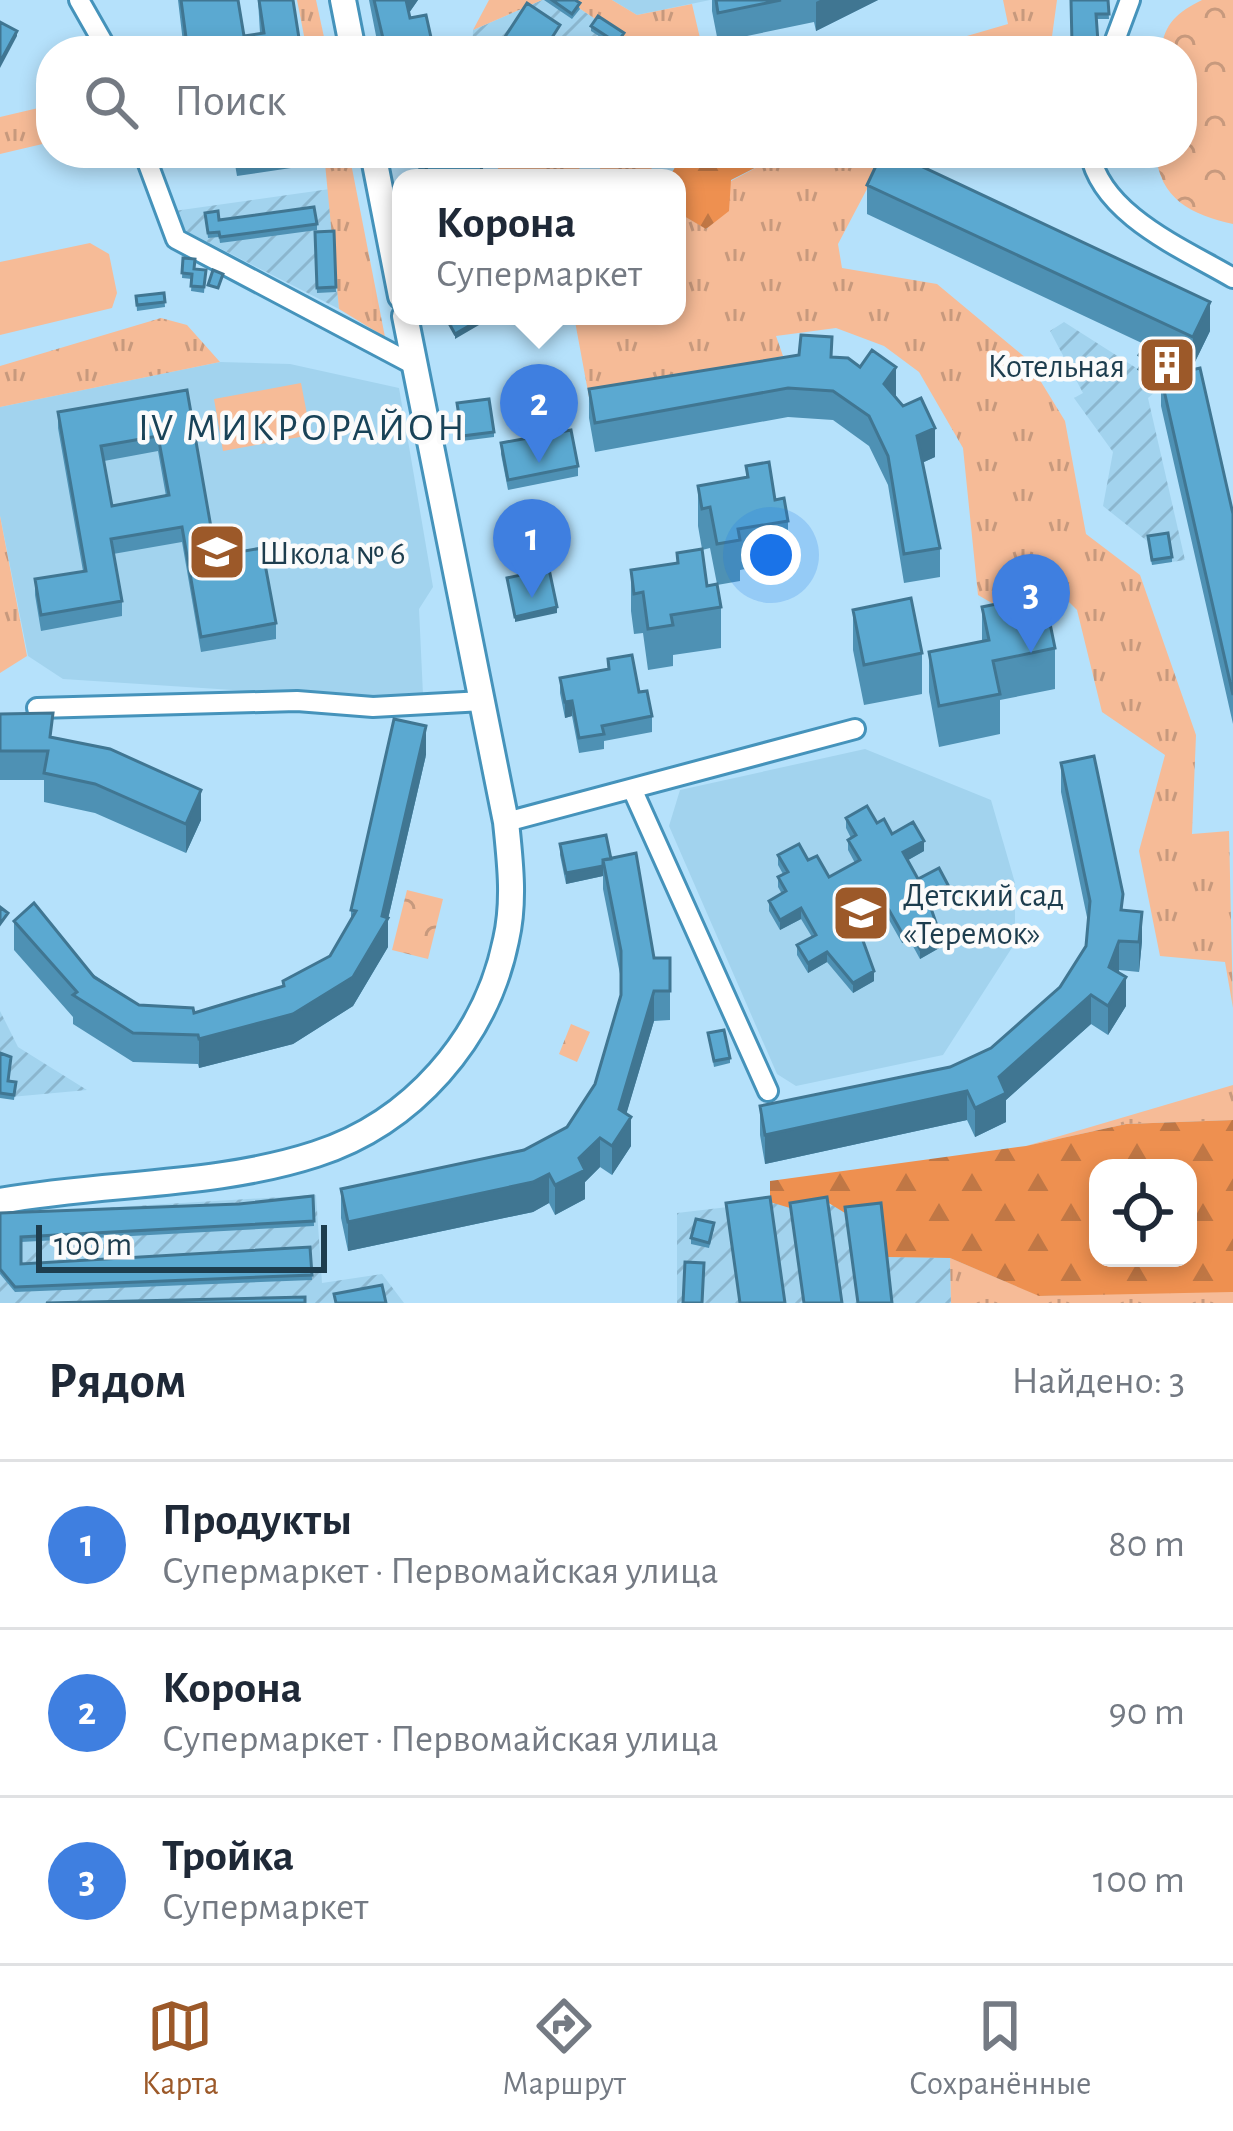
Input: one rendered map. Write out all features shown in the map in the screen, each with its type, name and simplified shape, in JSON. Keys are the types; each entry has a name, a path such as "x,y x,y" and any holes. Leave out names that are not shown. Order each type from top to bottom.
{"street":[{"path":"79,0 99,36"},
{"path":"343,0 350,36"},
{"path":"1117,36 1130,0"},
{"path":"150,168 176,239 414,365"},
{"path":"376,168 392,250"},
{"path":"1096,168 1104,188 1149,228 1233,278"},
{"path":"0,1202 261,1167 318,1154 373,1128 424,1092 460,1047 496,975 507,938 512,883 506,822 407,325"},
{"path":"37,708 297,701 373,707 483,701"},
{"path":"506,822 856,729"},
{"path":"633,790 768,1091"}],"shaded area":[{"path":"542,0 567,0 621,36 473,36 473,30"},
{"path":"612,0 710,0 637,15"},
{"path":"330,189 339,309 186,231 174,211"},
{"path":"1064,322 1163,385 1148,398 1185,560 1152,565 1147,541 1103,506 1113,452 1074,398 1083,393 1050,331"},
{"name":"Школа № 6","path":"220,362 290,364 399,388 433,587 419,609 423,695 373,699 63,679 28,656 0,516 0,407"},
{"name":"Детский сад «Теремок»","path":"865,749 991,800 1015,883 1015,943 943,1055 796,1086 777,1074 669,826 680,790"},
{"path":"0,1011 18,1047 87,1090 0,1098"},
{"path":"316,1195 322,1283 382,1274 404,1303 0,1303 0,1214"},
{"path":"770,1202 881,1208 887,1257 950,1258 951,1303 677,1303 677,1213"}],"green space":[{"path":"297,0 316,0 324,36 304,36"},
{"path":"489,0 542,0 473,30"},
{"path":"567,0 612,0 637,15 692,4 699,36 621,36"},
{"path":"1003,0 1057,0 1052,36 967,36 1008,24"},
{"path":"1202,0 1233,0 1233,224 1204,216 1180,202 1158,169 1197,168 1197,36 1164,36 1186,9"},
{"path":"36,109 36,146 0,154 0,117"},
{"path":"325,168 352,168 385,337 339,309"},
{"path":"755,168 731,180 729,211 706,229 686,217 686,169 674,169"},
{"path":"756,168 878,168 838,244 842,268 937,284 1027,359 1065,421 1086,534 1140,575 1196,735 1192,834 1229,831 1233,1008 1225,962 1160,956 1139,851 1165,755 1102,712 1077,610 1057,590 997,606 978,595 963,448 919,372 884,346 836,328 776,336 783,356 589,397 576,325 686,325 686,217 707,229 731,181"},
{"path":"90,243 109,254 117,293 112,308 0,335 0,262"},
{"path":"161,318 187,325 220,362 0,407 0,366"},
{"path":"301,383 311,435 223,451 214,399"},
{"path":"0,516 27,656 0,673"},
{"path":"407,890 443,899 428,959 392,950"},
{"path":"571,1024 590,1032 577,1062 559,1054"},
{"path":"1233,1085 1233,1120 1126,1124 1026,1146"},
{"path":"1233,1120 1233,1292 1039,1296 950,1258 887,1257 880,1208 845,1213 827,1202 790,1208 770,1202 770,1181 1026,1146 1126,1124"},
{"path":"950,1258 1040,1296 1209,1290 1233,1292 1233,1303 951,1303"}],"building":[{"path":"181,0 238,0 244,36 186,36"},
{"path":"259,0 293,0 299,36 244,36 264,33"},
{"path":"374,0 406,0 410,18 426,15 431,36 382,36"},
{"path":"552,0 575,0 580,3 572,14"},
{"path":"716,0 781,0 718,13"},
{"path":"1071,0 1108,0 1109,14 1096,14 1098,36 1072,36"},
{"path":"527,3 560,25 553,36 505,36"},
{"path":"598,16 624,33 606,36 591,26"},
{"path":"0,22 17,31 0,62"},
{"path":"875,168 925,168 1210,302 1193,337 867,185"},
{"path":"314,207 317,224 220,237 219,232 208,233 205,213 218,211 219,220"},
{"path":"334,231 336,287 317,288 315,232"},
{"path":"183,258 195,259 194,269 206,270 204,287 191,286 192,274 182,273"},
{"path":"213,270 223,274 218,288 208,285"},
{"path":"164,293 165,302 137,305 136,296"},
{"path":"450,325 470,325 455,334"},
{"path":"801,335 832,337 831,357 848,358 860,367 872,350 896,367 884,384 903,406 921,398 935,428 917,436 940,548 904,554 888,456 869,416 833,391 788,388 595,423 589,389 799,355"},
{"name":"Котельная","path":"1149,341 1193,361 1180,373 1162,379 1139,369 1145,359 1139,355"},
{"path":"1200,368 1233,514 1233,695 1161,377"},
{"path":"187,390 216,556 262,548 276,623 201,637 182,527 111,539 122,601 41,615 35,579 86,571 58,412","holes":["158,436 169,495 112,506 101,446"]},
{"path":"489,399 494,432 462,436 457,403"},
{"path":"571,430 578,466 508,480 501,443"},
{"path":"769,462 775,500 784,498 788,521 738,529 740,540 717,544 710,507 702,509 698,486 748,477 746,466"},
{"path":"1168,533 1172,557 1152,560 1148,536"},
{"path":"702,549 707,586 717,584 721,607 671,615 673,625 648,629 643,592 634,594 631,570 678,563 677,553"},
{"path":"549,569 557,607 515,617 507,578"},
{"path":"1044,594 1055,648 993,661 1000,694 939,706 929,652 989,640 982,607"},
{"path":"911,598 922,653 864,665 853,610"},
{"path":"632,655 639,692 647,691 652,716 602,726 604,734 579,738 572,701 565,702 560,678 609,669 608,659"},
{"path":"53,713 50,737 110,749 201,790 186,824 95,784 44,773 48,751 0,751 0,714"},
{"path":"394,719 426,726 382,916 388,918 353,977 293,1014 199,1039 198,1035 133,1033 73,995 77,992 14,921 34,903 94,977 139,1005 193,1008 194,1013 284,986 283,981 330,956 356,911 351,910"},
{"path":"1094,756 1123,894 1121,910 1142,912 1139,942 1119,941 1109,967 1126,977 1108,1006 1091,995 999,1077 1006,1093 975,1108 967,1091 765,1135 760,1106 950,1067 991,1048 1060,987 1086,946 1090,901 1061,763"},
{"path":"867,806 877,823 884,819 892,834 913,822 924,841 903,852 918,879 939,868 948,885 927,897 941,937 920,949 909,929 902,933 889,910 858,927 874,971 853,983 827,952 808,963 797,945 816,935 801,908 780,920 769,901 786,891 778,877 788,872 778,855 799,844 808,860 817,856 829,877 860,860 848,840 856,835 846,818"},
{"path":"606,835 611,859 603,860 603,866 566,873 560,844"},
{"path":"636,853 654,958 670,958 670,991 654,991 619,1109 631,1117 612,1146 600,1138 579,1158 585,1170 555,1185 549,1174 533,1182 348,1222 341,1189 524,1150 567,1127 595,1084 621,995 621,951 603,860"},
{"path":"724,1030 730,1058 714,1061 708,1033"},
{"path":"0,1053 11,1057 8,1081 16,1082 14,1095 0,1093"},
{"path":"313,1196 314,1221 21,1237 21,1264 310,1247 312,1275 15,1287 0,1269 0,1213 239,1204"},
{"path":"770,1197 785,1303 740,1303 726,1203"},
{"path":"827,1197 842,1303 804,1303 790,1203"},
{"path":"881,1203 892,1303 858,1303 845,1207"},
{"path":"696,1219 714,1223 709,1243 691,1238"},
{"path":"685,1262 704,1263 702,1303 683,1303"},
{"path":"382,1285 386,1303 336,1303 334,1294"},
{"path":"305,1297 305,1303 46,1303"}],"place":[{"name":"Котельная","path":"1167,365"},
{"name":"Корона","path":"539,463"},
{"name":"Школа № 6","path":"217,552"},
{"name":"Продукты","path":"532,598"},
{"name":"Тройка","path":"1031,653"},
{"name":"Детский сад «Теремок»","path":"861,913"}],"district":[{"name":"IV МИКРОРАЙОН","path":"303,426"}]}
